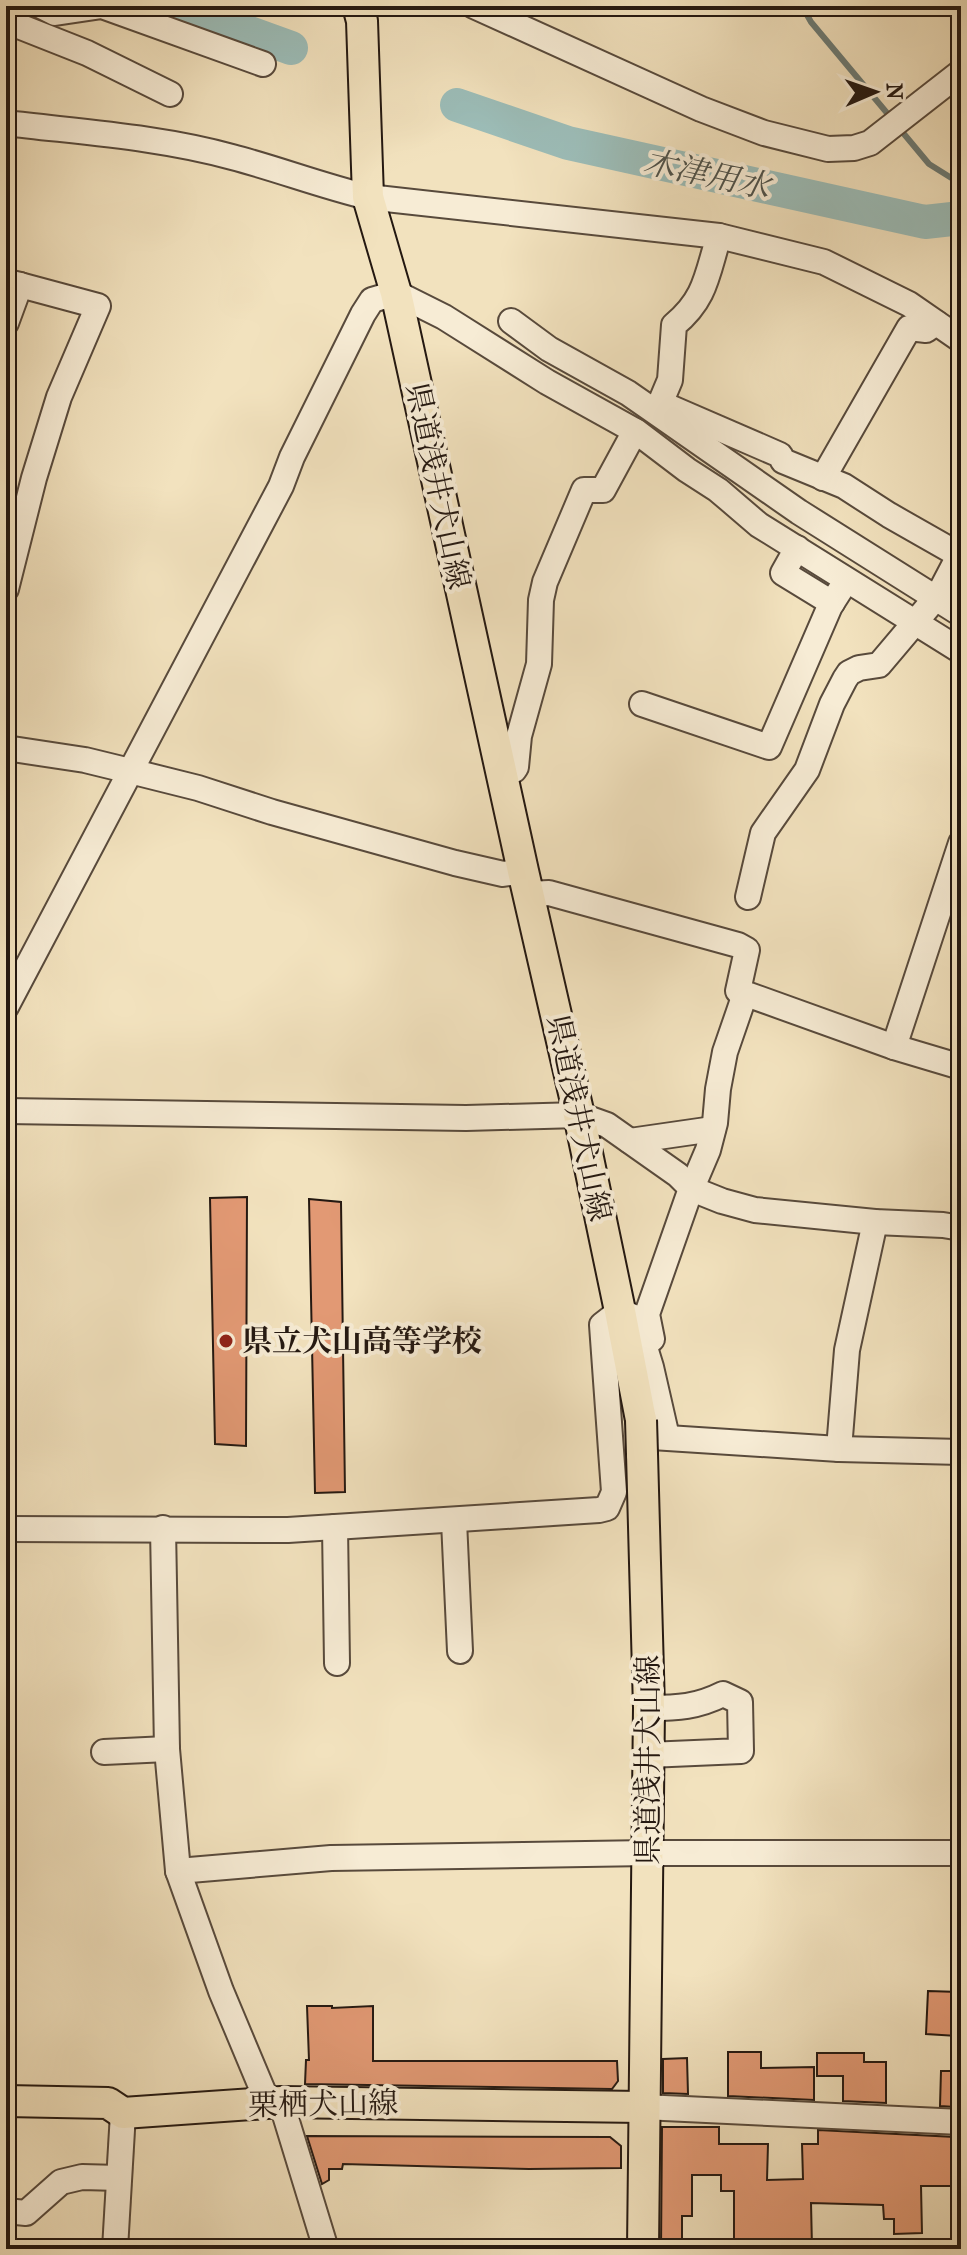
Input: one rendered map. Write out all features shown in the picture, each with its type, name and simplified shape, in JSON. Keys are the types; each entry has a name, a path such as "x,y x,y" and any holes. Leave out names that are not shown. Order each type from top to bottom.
{"main road":[{"name":"県道浅井犬山線","path":"358,6 362,21 368,197 396,293 579,1115 641,1420 649,1708 643,2249"},
{"name":"栗栖犬山線","path":"6,2101 108,2103 123,2113 275,2102 643,2107"}],"street":[{"path":"41,6 55,13 102,6 263,64"},
{"path":"474,6 701,109 764,133 828,149 854,148 870,143 953,77"},
{"path":"6,21 87,53 170,94"},
{"path":"6,123 177,145 231,156 368,197 719,236 824,262 909,304 961,340"},
{"path":"719,236 700,296 688,314 674,325 670,380 662,399 663,411 799,512 961,614"},
{"path":"6,323 13,283 98,306 59,397 34,478 6,589"},
{"path":"6,1007 281,486 292,457 372,300 396,293 444,317 547,382 640,434 718,490 759,525 961,651"},
{"path":"511,321 549,349 628,393 663,411 780,455 783,461 844,486 960,554 935,599 879,665 859,668 845,679 807,770 763,833 748,897"},
{"path":"823,478 909,328 926,330 936,323"},
{"path":"501,772 516,767 519,736 539,664 541,600 545,582 584,490 603,490 640,434 663,411"},
{"path":"797,548 783,573 832,603"},
{"path":"642,704 769,747 832,603 846,581"},
{"path":"6,748 85,760 198,788 272,812 503,874 549,893 738,945 747,950 738,991 894,1047 961,1067"},
{"path":"894,1047 961,843"},
{"path":"651,1367 654,1351 647,1314 708,1150 725,1052 745,994"},
{"path":"6,1111 466,1118 579,1115 607,1125 678,1175 692,1189 722,1201 755,1210 961,1228"},
{"path":"630,1141 713,1129"},
{"path":"839,1449 847,1350 875,1222"},
{"path":"6,1529 288,1530 454,1521 607,1508 614,1492 602,1325 620,1311 636,1318 667,1437"},
{"path":"611,1436 839,1449 961,1452"},
{"path":"454,1521 460,1651"},
{"path":"335,1527 337,1663"},
{"path":"163,1528 167,1749 178,1871 221,1991 275,2102 326,2249"},
{"path":"648,1755 741,1751 740,1702 723,1694 702,1704 649,1708"},
{"path":"104,1752 167,1749"},
{"path":"178,1871 331,1858 648,1853 961,1853"},
{"path":"643,2107 961,2122"},
{"path":"115,2249 123,2113"},
{"path":"6,2211 26,2213 61,2182 82,2177 119,2178"}],"building":[{"path":"247,1197 246,1446 215,1444 210,1198"},
{"path":"309,1199 341,1202 345,1492 315,1493"},
{"path":"928,1991 959,1992 957,2036 926,2034"},
{"path":"307,2006 373,2006 373,2061 617,2061 618,2081 612,2089 305,2084 306,2060 309,2060"},
{"path":"728,2052 761,2052 761,2068 814,2067 814,2100 728,2096"},
{"path":"817,2053 864,2053 864,2062 886,2062 886,2103 843,2101 843,2076 817,2076"},
{"path":"687,2058 688,2094 663,2093 663,2059"},
{"path":"941,2071 955,2071 955,2107 940,2106"},
{"path":"662,2127 719,2127 719,2144 768,2144 767,2180 803,2179 802,2144 818,2144 818,2130 955,2137 955,2169 961,2169 961,2186 921,2186 922,2233 894,2234 894,2219 884,2219 883,2205 811,2203 812,2247 734,2249 734,2191 721,2191 721,2175 692,2175 692,2216 682,2216 682,2249 661,2249"},
{"path":"307,2136 610,2137 621,2146 621,2168 343,2164 342,2169 329,2169 329,2180 322,2184"}],"waterway":[{"name":"木津用水","path":"176,6 291,48"},
{"path":"802,6 811,22 892,119"},
{"name":"木津用水","path":"457,105 568,143 925,222 961,218"},
{"path":"899,128 929,164 961,184"}],"place":[{"name":"県立犬山高等学校","path":"226,1341"}]}
